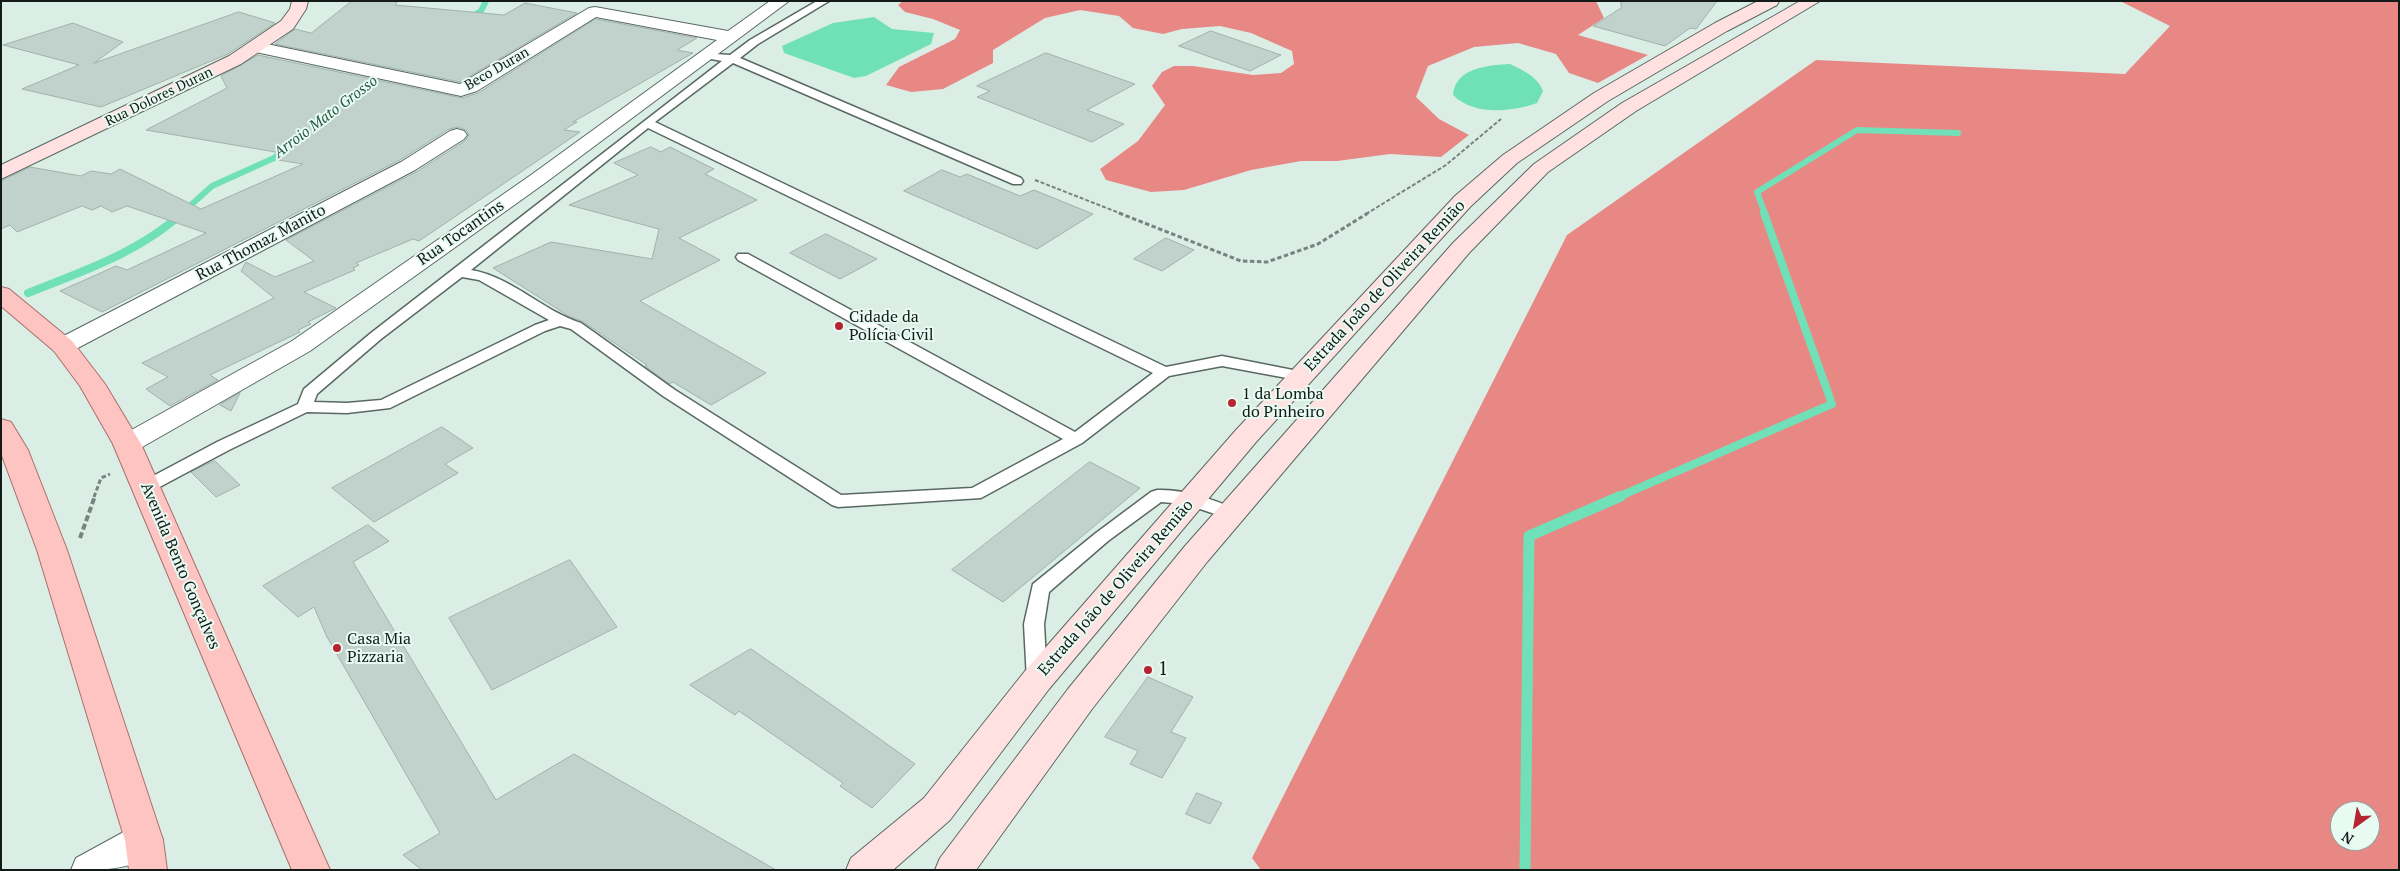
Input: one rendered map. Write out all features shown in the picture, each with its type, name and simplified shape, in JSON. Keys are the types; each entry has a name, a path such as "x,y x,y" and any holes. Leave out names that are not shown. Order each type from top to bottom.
{"main road":[{"name":"Rua Dolores Duran","path":"1,174 235,60 287,25 298,10 300,1"},
{"name":"Estrada João de Oliveira Remião","path":"865,870 937,809 1037,680 1246,436 1303,376 1424,240 1510,159 1601,97 1721,27 1771,1"},
{"name":"Estrada João de Oliveira Remião","path":"954,870 1080,699 1230,513 1462,248 1541,168 1629,107 1812,1"},
{"name":"Avenida Bento Gonçalves","path":"1,294 63,346 92,384 127,444 311,870"},
{"path":"1,428 14,450 52,550 146,855"}],"street":[{"name":"Rua Tocantins","path":"127,444 301,346 538,179 704,55 782,1"},
{"name":"Beco Duran","path":"257,47 460,90 470,86 589,14 596,12 730,37"},
{"name":"Rua Thomaz Manito","path":"63,346 408,166 457,136"},
{"path":"90,870 146,855"}],"lane":[{"path":"305,407 310,392 376,336 647,123 754,42 824,1"},
{"path":"704,55 733,59 1017,181"},
{"path":"647,123 1164,372"},
{"path":"743,257 1076,439"},
{"path":"459,272 484,276 547,311 560,321 576,326 669,392 838,501 975,494 1076,439 1164,372 1222,361 1303,376"},
{"path":"146,486 223,446 305,407 347,408 384,405 540,328 560,321"},
{"path":"1037,680 1034,624 1040,589 1102,537 1157,496 1168,494 1230,513"}],"path":[{"path":"1017,181 1037,180 1241,261 1267,262 1326,239 1446,165 1501,119"},
{"path":"52,550 80,538 101,478"}],"shaded area":[{"path":"903,1 1596,1 1604,18 1578,35 1648,55 1598,83 1569,73 1556,54 1518,43 1474,47 1428,66 1416,97 1439,119 1469,135 1441,157 1390,154 1337,161 1301,161 1251,170 1184,190 1151,192 1106,180 1100,169 1138,141 1165,105 1152,86 1162,72 1174,66 1193,66 1253,75 1281,73 1294,64 1292,51 1251,33 1220,26 1182,29 1163,34 1133,28 1119,16 1080,10 1045,18 993,50 993,63 943,89 911,92 886,85 899,67 955,39 960,30 933,19 905,12 898,5"},
{"path":"2120,1 2399,1 2399,870 1261,870 1252,858 1567,235 1816,60 2125,74 2170,26"},
{"path":"874,17 892,29 934,33 931,44 866,76 854,78 784,53 782,46 833,23"},
{"path":"1510,64 1530,74 1537,81 1543,91 1537,103 1505,110 1482,109 1462,102 1453,95 1455,86 1466,74 1483,67"}],"building":[{"path":"352,1 398,1 395,5 504,15 525,3 577,13 460,82 275,44 295,29 311,33"},
{"path":"1621,1 1717,1 1696,29 1690,28 1665,46 1593,26 1621,8"},
{"path":"239,12 275,23 228,54 101,107 22,89 79,65 3,45 73,23 123,42 94,63"},
{"path":"596,19 697,38 677,50 693,53 573,122 577,122 564,130 580,132 419,241 413,239 356,263 359,265 353,268 355,270 304,292 336,308 308,322 311,324 298,330 300,332 210,375 218,380 170,406 146,389 168,377 142,363 274,298 241,271 246,262 275,277 314,261 286,240 416,172 465,141 469,135 466,130 458,127 449,129 400,160 102,312 60,291 116,266 127,270 206,233 127,206 112,212 101,206 92,210 82,206 17,232 10,225 1,229 1,181 30,167 81,176 91,171 111,174 120,169 201,209 303,164 278,160 287,154 146,130 227,88 221,76 258,55 462,98 478,93"},
{"path":"1211,31 1281,55 1250,71 1179,46"},
{"path":"1046,53 1135,84 1087,110 1124,124 1092,142 977,97 990,91 977,86"},
{"path":"651,147 661,152 670,147 714,169 705,174 757,200 679,238 720,260 640,301 766,373 711,405 673,382 669,384 645,366 647,365 582,321 570,317 493,268 551,242 652,259 659,229 569,205 638,175 614,163"},
{"path":"942,170 960,177 967,174 1020,196 1034,190 1093,214 1037,249 904,191"},
{"path":"826,234 877,259 840,279 790,253"},
{"path":"1166,238 1194,250 1162,271 1134,259"},
{"path":"240,393 231,411 220,405"},
{"path":"442,427 473,448 445,464 458,473 374,522 332,488"},
{"path":"215,461 240,485 216,497 191,472"},
{"path":"1090,462 1140,488 1003,602 952,570"},
{"path":"368,525 389,541 353,562 496,800 574,754 776,870 422,870 403,855 440,833 327,637 314,607 298,617 263,586"},
{"path":"570,560 617,627 492,690 449,618"},
{"path":"751,649 915,764 872,808 840,786 843,783 739,711 735,715 690,685"},
{"path":"1148,677 1193,697 1171,732 1186,738 1162,778 1130,764 1138,751 1105,737"},
{"path":"1197,793 1222,803 1210,824 1186,814"}],"waterway":[{"name":"Arroio Mato Grosso","path":"469,18 481,11 486,1"},
{"path":"1765,214 1757,192 1857,130 1958,133"},
{"name":"Arroio Mato Grosso","path":"181,214 212,186 274,158 290,146"},
{"name":"Arroio Mato Grosso","path":"28,293 89,269 129,250 148,239 182,213"},
{"path":"1618,497 1832,404 1764,213"},
{"path":"1525,870 1529,536 1621,496"}],"place":[{"name":"Cidade da Polícia Civil","path":"839,326"},
{"name":"1 da Lomba do Pinheiro","path":"1232,403"},
{"name":"Casa Mia Pizzaria","path":"337,648"},
{"name":"1","path":"1148,670"}]}
